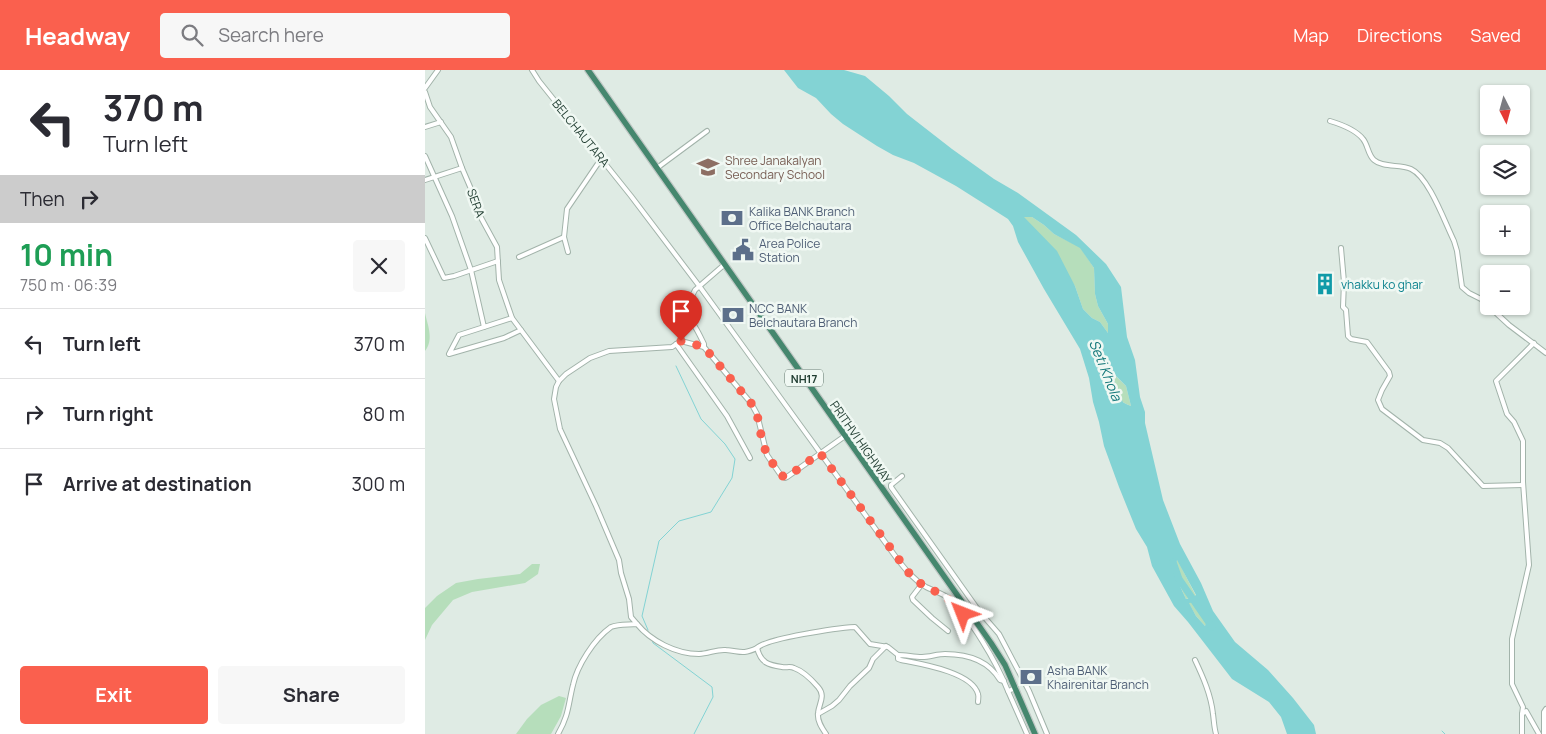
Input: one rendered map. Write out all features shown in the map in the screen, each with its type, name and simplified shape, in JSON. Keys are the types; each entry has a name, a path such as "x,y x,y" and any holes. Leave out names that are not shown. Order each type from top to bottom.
{"highway":[{"name":"PRITHVI HIGHWAY","path":"588,70 991,643 1005,665 1035,734"}],"street":[{"path":"425,90 438,70"},
{"name":"BELCHAUTARA","path":"532,70 700,287 898,560 912,577 945,596 963,614 1005,681 1027,734"},
{"name":"SERA","path":"425,90 431,107 451,137 479,214 497,247 499,280 512,318 559,380"},
{"path":"1330,121 1344,125 1363,139 1372,159 1378,162 1411,168 1419,174 1429,188 1454,241 1464,290 1481,299 1509,326 1546,353"},
{"path":"425,127 441,122"},
{"path":"657,168 707,131"},
{"path":"425,156 452,216 471,270 485,326"},
{"path":"567,252 564,237 567,209 601,159"},
{"path":"425,180 461,168"},
{"path":"519,257 564,237"},
{"path":"425,238 444,278 498,261"},
{"path":"1341,248 1344,282 1343,307 1346,310 1349,336 1351,339 1367,342 1389,372 1390,376 1378,400 1382,409 1423,440 1440,443 1448,448 1483,486 1523,485"},
{"path":"681,341 685,310 695,290 725,264"},
{"path":"685,316 695,326 704,347 751,403 757,414 765,450 780,474 787,477 845,436"},
{"path":"512,318 459,335 449,354 504,338 521,330"},
{"path":"704,347 681,341 672,347 609,351 590,358 566,374 559,380 556,387 554,399 560,429 619,560 629,599 631,617 642,630 668,647 697,654 723,650 740,653 757,648 764,643 855,627 870,644 886,646 898,655 897,657 901,660 943,669 972,684 978,694 979,702"},
{"path":"1522,734 1523,707 1512,684 1512,639 1529,565 1523,485 1523,441 1514,422 1507,414 1496,381 1534,343"},
{"path":"676,344 727,416 750,458"},
{"path":"902,476 891,484 891,487 979,611 999,634 1029,692 1047,734"},
{"path":"922,584 912,597 913,600 948,631"},
{"path":"558,734 570,706 573,685 578,671 587,653 611,627 637,624"},
{"path":"818,714 839,700 850,686 869,668 873,659 886,646"},
{"path":"757,648 759,656 764,662 795,668 817,686 821,691 822,697 818,714 820,724 826,734"},
{"path":"898,655 925,657 945,654 978,658 996,673 1000,680 1005,681"},
{"path":"1195,660 1207,689 1215,734"},
{"path":"1009,691 1016,688"},
{"path":"1544,734 1544,712 1546,709"},
{"path":"1522,714 1526,711 1539,734"}],"green space":[{"path":"1023,217 1032,217 1054,234 1080,247 1094,268 1095,294 1098,306 1108,324 1108,333 1100,322 1092,318 1083,309 1075,286"},
{"path":"425,313 430,338 425,351"},
{"path":"1103,364 1126,386 1131,406 1113,394"},
{"path":"1177,559 1196,596 1186,599 1181,589"},
{"path":"532,564 540,564 538,574 525,583 472,592 453,600 432,625 425,640 425,608 437,596 456,583 520,574"},
{"path":"1188,602 1196,602 1203,609 1208,621 1205,626 1196,616"},
{"path":"559,696 566,698 561,716 551,734 516,734 541,705"}],"water":[{"path":"784,70 844,70 865,76 907,114 952,149 1076,235 1106,264 1121,287 1127,337 1135,360 1140,397 1145,412 1145,423 1163,500 1180,544 1201,583 1213,611 1235,642 1268,670 1293,698 1314,725 1316,734 1287,734 1281,717 1269,702 1232,679 1174,606 1152,566 1147,547 1136,529 1104,446 1089,378 1080,349 1044,289 1018,242 1013,226 1008,219 956,186 914,163 877,146 843,124 816,98 798,88","holes":["1024,217 1032,217 1054,234 1080,248 1094,268 1095,294 1098,306 1108,324 1108,333 1100,322 1092,318 1083,309 1075,286 1057,251","1104,364 1126,386 1131,406 1114,395 1108,384","1177,560 1196,595 1193,598 1186,599 1178,580","1196,602 1203,609 1207,621 1205,626 1196,616 1189,603"]}],"waterway":[{"name":"Seti Khola","path":"1101,357 1121,407"},
{"path":"648,630 642,616 659,541 679,521 711,512 732,478 735,459 725,444 701,419 676,366"},
{"name":"Seti Khola","path":"1173,562 1179,579 1212,627"},
{"path":"652,639 653,643 712,687 713,697 694,734"},
{"path":"1442,731 1445,734"}],"place":[{"name":"Shree Janakalyan Secondary School","path":"708,167"},
{"name":"Kalika BANK Branch Office Belchautara","path":"732,218"},
{"name":"Area Police Station","path":"743,250"},
{"name":"vhakku ko ghar","path":"1325,284"},
{"name":"NCC BANK Belchautara Branch","path":"733,315"},
{"name":"Asha BANK Khairenitar Branch","path":"1031,677"}],"route":[{"path":"681,341 704,347 751,403 757,414 767,455 780,474 785,478 787,477 820,453 912,577 924,586 945,596 963,614"}]}
